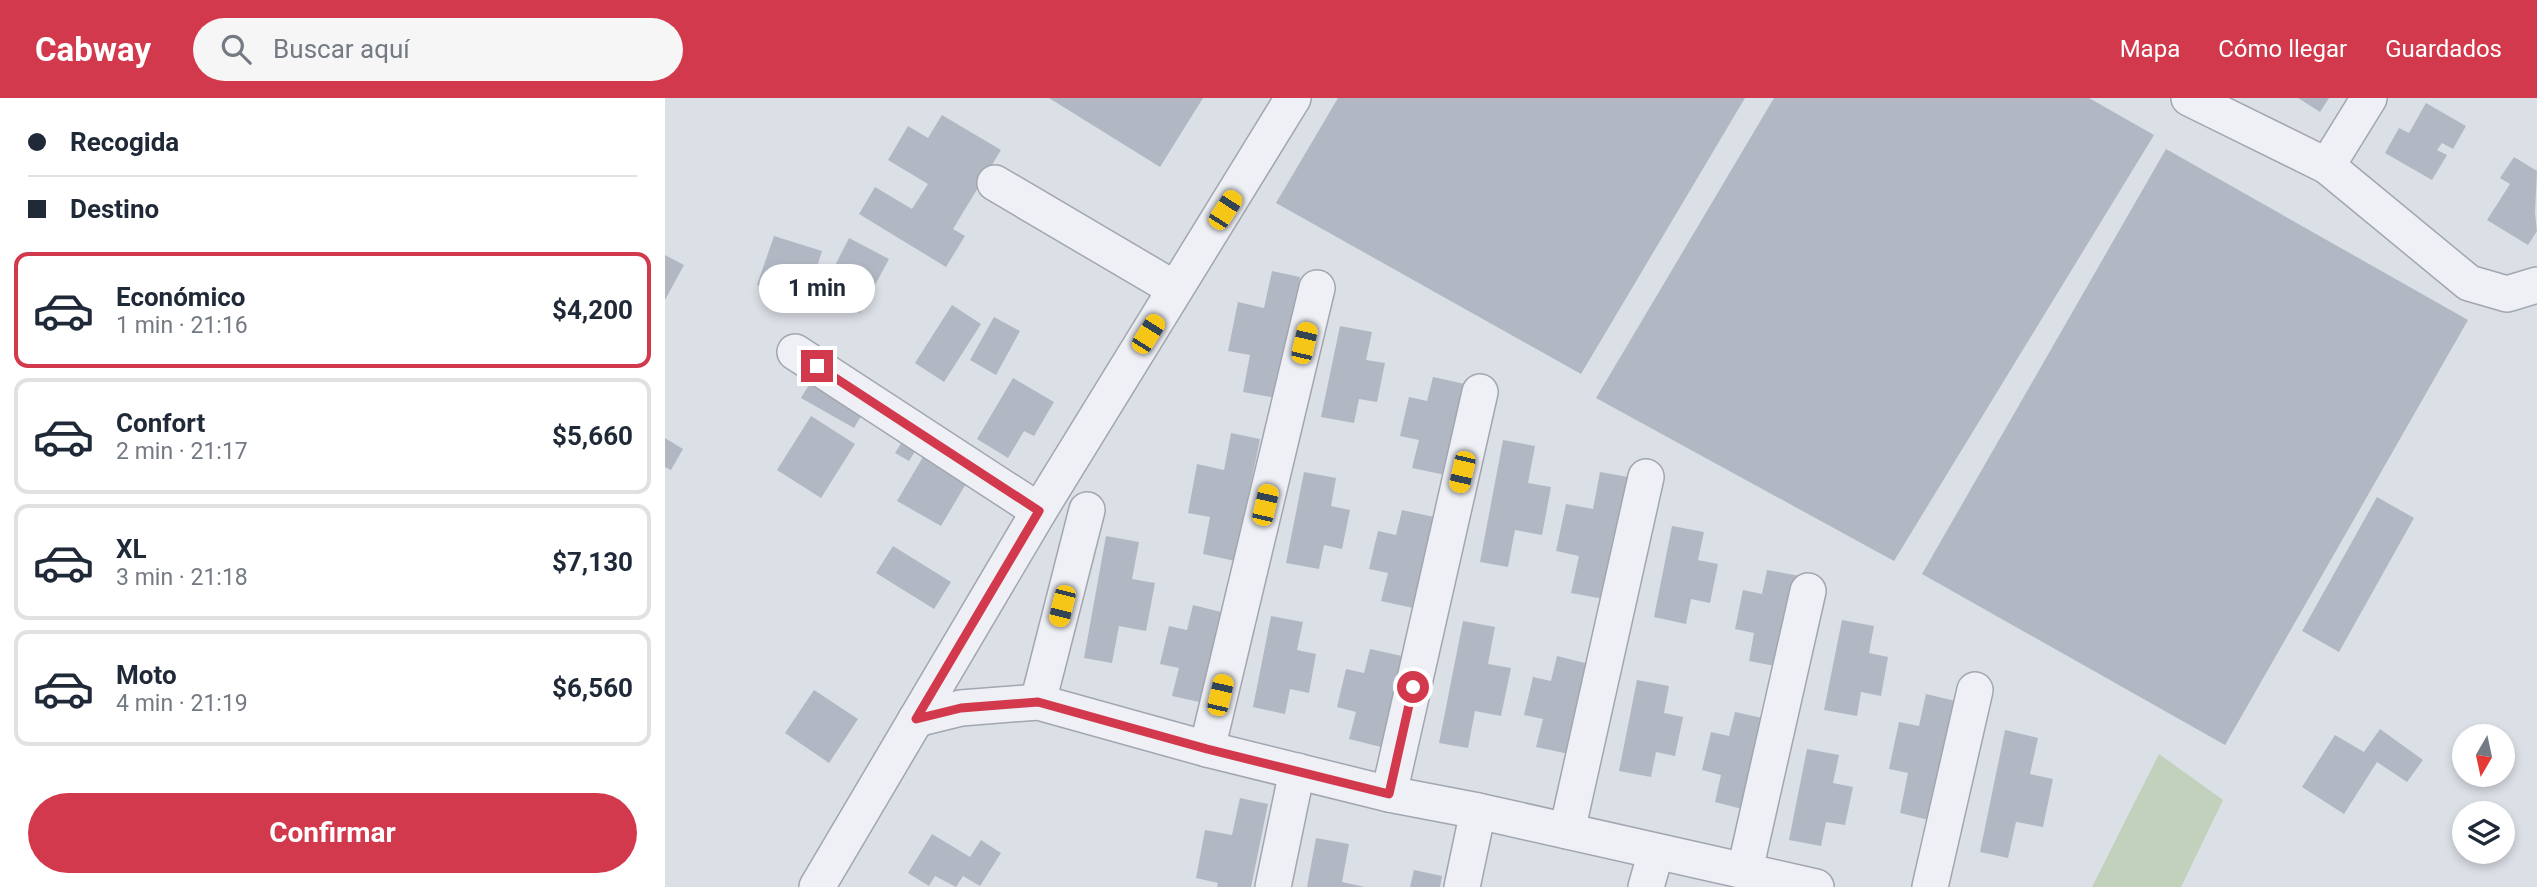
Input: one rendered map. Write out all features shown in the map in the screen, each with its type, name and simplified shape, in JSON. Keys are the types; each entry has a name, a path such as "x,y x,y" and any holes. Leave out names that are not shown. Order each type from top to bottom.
{"street":[{"path":"817,887 1039,511 1293,98"},
{"path":"2189,98 2327,166 2469,283 2507,294 2537,285"},
{"path":"2327,166 2369,98"},
{"path":"995,183 1175,289"},
{"path":"1207,749 1317,288"},
{"path":"795,352 1039,511"},
{"path":"1389,794 1480,392"},
{"path":"1567,831 1646,477"},
{"path":"1038,702 1087,510"},
{"path":"1745,870 1808,591"},
{"path":"1930,887 1975,690"},
{"path":"916,719 961,708 1038,702 1207,749 1389,794 1478,811 1816,887"},
{"path":"1273,887 1297,771"},
{"path":"1462,887 1478,811"},
{"path":"1646,887 1656,852"}],"green space":[{"path":"2159,754 2223,800 2181,887 2092,887"}],"building":[{"path":"1049,98 1203,98 1160,167"},
{"path":"1338,98 1745,98 1581,374 1276,203"},
{"path":"1774,98 2089,98 2154,135 1894,561 1596,398"},
{"path":"2298,98 2329,98 2320,112"},
{"path":"2426,103 2466,126 2453,149 2442,143 2437,150 2447,155 2432,180 2385,153 2399,128 2409,133"},
{"path":"942,115 1001,150 953,229 965,236 946,267 859,214 875,187 912,209 928,184 888,160 908,126 928,138"},
{"path":"2166,149 2468,320 2225,745 1922,574"},
{"path":"2514,157 2537,171 2537,231 2528,245 2487,220 2510,184 2500,178"},
{"path":"774,236 822,251 806,301 757,285"},
{"path":"849,238 889,259 860,313 821,293"},
{"path":"665,255 684,265 665,300"},
{"path":"1272,271 1300,277 1276,398 1243,392 1250,355 1228,351 1238,302 1264,308"},
{"path":"952,305 981,324 944,382 915,363"},
{"path":"994,317 1020,331 996,375 970,360"},
{"path":"1340,326 1372,332 1366,360 1385,363 1377,402 1359,399 1354,423 1321,417"},
{"path":"1433,377 1465,384 1445,475 1412,468 1419,440 1400,436 1409,397 1427,401"},
{"path":"813,378 866,408 854,428 801,398"},
{"path":"1013,378 1054,402 1034,436 1024,431 1008,458 977,439"},
{"path":"811,416 855,444 821,498 777,470"},
{"path":"1231,433 1260,439 1235,561 1203,554 1210,517 1188,513 1197,464 1224,470"},
{"path":"905,437 919,445 909,461 895,453"},
{"path":"665,438 683,449 671,470 665,467"},
{"path":"1503,440 1535,446 1528,483 1551,487 1542,535 1515,530 1508,567 1480,562"},
{"path":"923,457 967,482 941,526 897,501"},
{"path":"1304,472 1336,478 1331,506 1350,510 1342,549 1324,545 1319,569 1286,563"},
{"path":"1600,472 1628,477 1604,599 1571,593 1579,556 1556,551 1566,504 1593,509"},
{"path":"2377,497 2414,518 2339,652 2302,631"},
{"path":"1402,510 1434,517 1413,608 1381,601 1388,573 1369,569 1378,531 1396,535"},
{"path":"1672,526 1704,532 1698,560 1718,564 1710,603 1691,599 1686,624 1654,617"},
{"path":"1106,536 1139,542 1132,579 1155,583 1146,631 1119,626 1112,663 1084,658"},
{"path":"893,546 951,582 934,609 876,573"},
{"path":"1767,570 1800,576 1780,667 1749,661 1754,633 1735,629 1743,590 1762,594"},
{"path":"1193,605 1225,613 1204,703 1172,696 1179,668 1160,664 1169,626 1187,630"},
{"path":"1271,616 1303,622 1297,650 1316,654 1309,693 1290,689 1285,714 1253,707"},
{"path":"1842,620 1874,626 1869,653 1888,657 1881,696 1861,692 1857,716 1824,710"},
{"path":"1463,621 1495,627 1488,664 1511,668 1501,716 1475,711 1468,748 1439,743"},
{"path":"1370,649 1402,656 1381,747 1349,739 1356,712 1337,707 1346,669 1364,673"},
{"path":"1557,656 1589,664 1569,754 1536,747 1543,719 1524,715 1533,677 1551,681"},
{"path":"1637,680 1669,686 1664,713 1683,717 1675,756 1656,752 1651,777 1619,771"},
{"path":"814,690 858,719 829,763 785,733"},
{"path":"1926,694 1960,702 1933,821 1900,813 1908,773 1889,769 1899,722 1919,726"},
{"path":"1735,712 1767,719 1746,810 1715,802 1721,775 1702,770 1711,732 1729,736"},
{"path":"2380,729 2423,760 2407,782 2377,762 2344,814 2302,787 2335,735 2364,752"},
{"path":"2005,730 2038,738 2030,774 2053,779 2043,827 2016,822 2008,858 1980,852"},
{"path":"1807,749 1839,755 1833,783 1853,787 1845,825 1826,822 1821,846 1789,840"},
{"path":"1240,798 1268,804 1251,887 1217,887 1218,883 1196,878 1205,830 1232,835"},
{"path":"932,834 970,857 981,840 1001,853 980,886 963,876 956,887 935,876 929,886 908,873"},
{"path":"1316,838 1349,844 1342,882 1365,887 1307,887"},
{"path":"1414,870 1442,876 1440,887 1410,887"}],"route":[{"path":"817,366 1039,511 916,719 961,708 1038,702 1207,749 1389,794 1413,687"}]}
